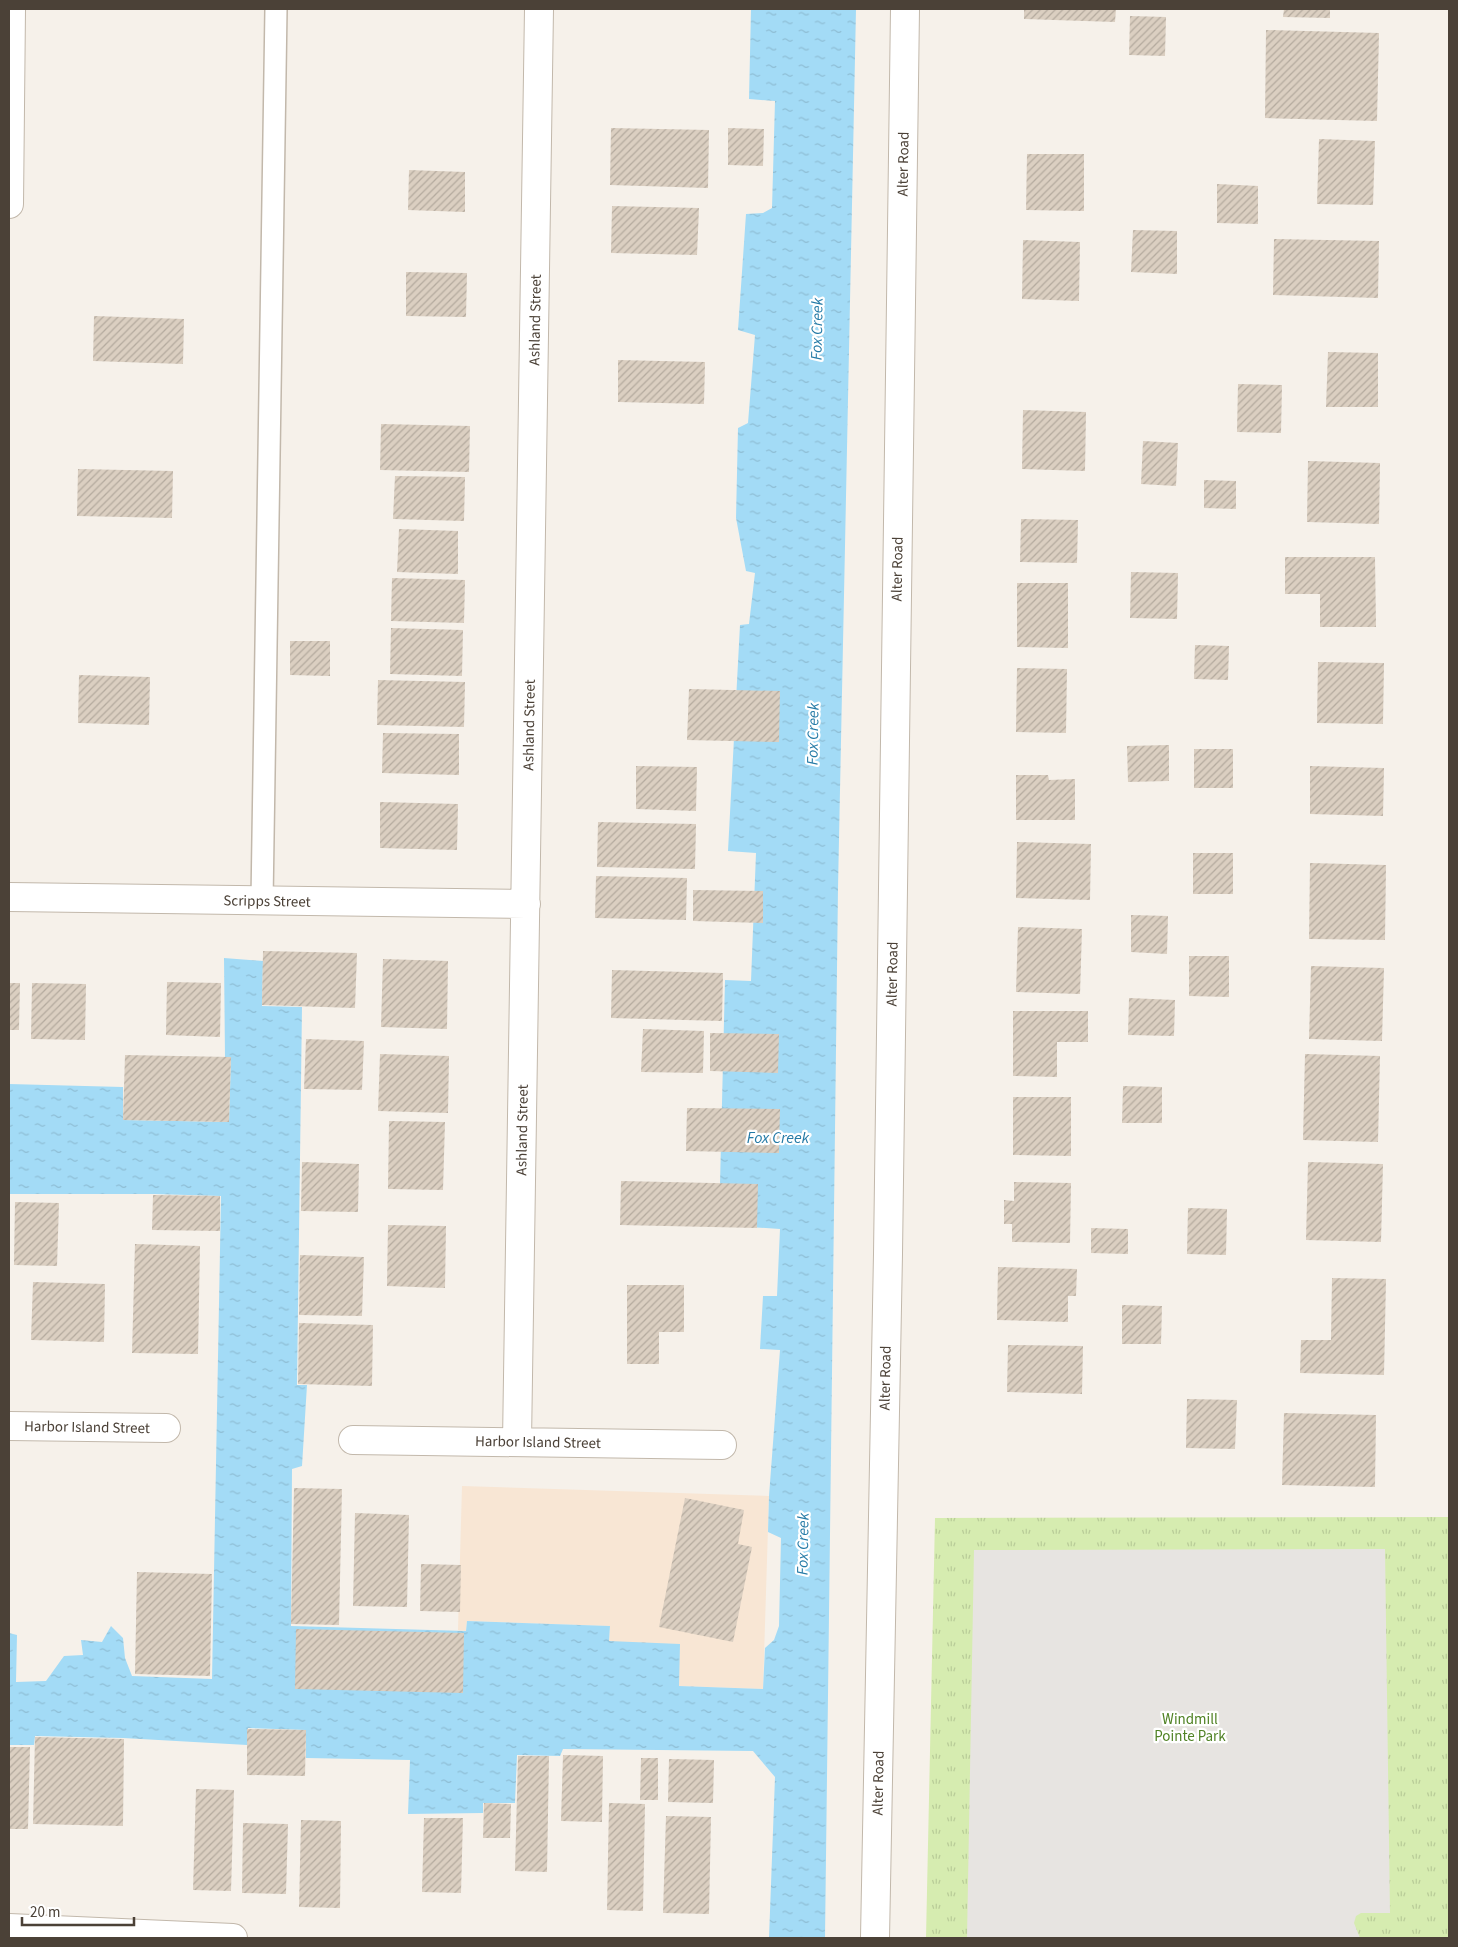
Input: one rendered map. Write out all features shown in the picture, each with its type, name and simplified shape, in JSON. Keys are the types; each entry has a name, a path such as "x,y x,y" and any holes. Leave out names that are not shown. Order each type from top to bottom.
{"street":[{"path":"9,204 12,9"},
{"name":"Ashland Street","path":"517,1442 540,9"},
{"name":"Alter Road","path":"876,1938 888,1254 905,9"},
{"name":"Scripps Street","path":"9,897 526,904"},
{"name":"Harbor Island Street","path":"9,1426 166,1428"},
{"name":"Harbor Island Street","path":"353,1440 722,1445"},
{"path":"9,1928 233,1938"}],"lane":[{"path":"262,901 276,9"}],"shaded area":[{"path":"462,1486 769,1496 763,1689 679,1686 609,1641 610,1626 467,1621 466,1631 458,1630"},
{"name":"Windmill Pointe Park","path":"1385,1549 1390,1913 1361,1913 1356,1916 1354,1923 1360,1938 967,1938 974,1550"}],"green space":[{"name":"Windmill Pointe Park","path":"1449,1517 1449,1938 926,1938 935,1518"}],"water":[{"name":"Fox Creek","path":"751,9 856,9 838,888 825,1938 769,1938 775,1777 753,1751 563,1749 560,1756 517,1755 515,1803 483,1803 483,1813 408,1814 410,1760 306,1758 306,1730 248,1728 247,1745 123,1738 35,1736 34,1745 9,1745 9,1633 17,1635 16,1682 46,1681 64,1656 83,1655 81,1640 102,1642 111,1626 123,1638 125,1658 132,1676 212,1679 221,1196 9,1194 9,1084 123,1087 123,1120 229,1122 231,1057 225,1057 224,958 263,961 262,1006 302,1007 297,1385 307,1385 302,1466 292,1469 291,1626 466,1631 467,1621 610,1626 609,1641 680,1644 679,1686 763,1689 765,1648 774,1640 779,1626 781,1538 768,1532 780,1350 760,1349 763,1296 777,1296 780,1229 719,1225 725,980 751,981 756,853 728,851 740,625 749,624 755,573 746,571 736,518 738,428 748,423 755,335 738,330 746,214 763,213 772,208 775,101 749,99"}],"building":[{"path":"1024,9 1116,9 1115,22 1024,19"},
{"path":"1284,9 1330,9 1330,18 1283,17"},
{"path":"1130,16 1166,17 1165,56 1129,55"},
{"path":"1266,30 1379,33 1377,121 1265,118"},
{"path":"611,128 709,130 708,188 610,185"},
{"path":"728,128 764,129 763,166 728,165"},
{"path":"1319,139 1375,141 1373,205 1317,204"},
{"path":"1027,154 1084,154 1084,211 1026,210"},
{"path":"409,170 465,172 465,212 408,210"},
{"path":"1217,184 1258,186 1258,224 1217,223"},
{"path":"612,206 699,208 697,255 611,253"},
{"path":"1133,230 1177,231 1177,274 1131,272"},
{"path":"1274,239 1379,241 1378,298 1273,295"},
{"path":"1023,240 1080,242 1079,301 1022,299"},
{"path":"406,272 467,273 466,317 406,316"},
{"path":"94,316 184,319 183,364 93,361"},
{"path":"1328,352 1378,353 1378,407 1326,407"},
{"path":"618,360 705,362 704,404 618,402"},
{"path":"1238,384 1282,385 1281,433 1237,432"},
{"path":"1023,410 1086,412 1085,471 1022,469"},
{"path":"381,424 470,426 469,472 380,470"},
{"path":"1143,441 1178,443 1176,486 1141,484"},
{"path":"1308,461 1380,463 1379,524 1307,522"},
{"path":"78,469 173,471 172,518 77,516"},
{"path":"395,476 465,477 464,521 393,519"},
{"path":"1204,480 1236,481 1236,509 1204,508"},
{"path":"1021,519 1078,520 1077,563 1020,562"},
{"path":"399,529 458,531 458,574 397,572"},
{"path":"1285,557 1375,557 1376,627 1320,627 1320,594 1285,594"},
{"path":"1131,572 1178,573 1177,619 1130,618"},
{"path":"392,578 465,580 464,623 391,621"},
{"path":"1017,583 1068,583 1068,648 1017,647"},
{"path":"391,628 463,630 462,676 390,674"},
{"path":"290,641 330,641 330,676 290,675"},
{"path":"1195,645 1229,646 1228,680 1194,679"},
{"path":"1318,662 1384,663 1383,724 1317,723"},
{"path":"1017,668 1067,669 1066,733 1016,732"},
{"path":"79,675 150,677 149,725 78,723"},
{"path":"378,680 465,682 464,727 377,725"},
{"path":"689,689 780,691 779,742 687,740"},
{"path":"383,733 459,734 459,775 382,773"},
{"path":"1169,745 1169,781 1128,782 1127,746"},
{"path":"1194,749 1233,749 1233,788 1194,788"},
{"path":"636,766 697,767 696,811 636,809"},
{"path":"1310,766 1384,768 1383,816 1310,814"},
{"path":"1016,775 1048,775 1049,780 1075,779 1075,820 1016,820"},
{"path":"380,802 458,804 457,850 380,848"},
{"path":"598,822 696,824 695,869 597,867"},
{"path":"1017,842 1091,844 1090,900 1016,898"},
{"path":"1193,853 1233,853 1233,894 1193,894"},
{"path":"1310,863 1386,865 1385,940 1309,939"},
{"path":"596,876 687,878 686,920 595,918"},
{"path":"693,890 763,891 763,923 693,921"},
{"path":"1131,915 1168,916 1167,954 1131,952"},
{"path":"1018,927 1082,929 1080,994 1016,992"},
{"path":"263,951 357,953 355,1008 262,1005"},
{"path":"1189,956 1229,956 1229,997 1189,996"},
{"path":"383,959 448,961 447,1029 381,1027"},
{"path":"1311,966 1384,968 1382,1041 1309,1039"},
{"path":"612,970 723,973 722,1021 611,1018"},
{"path":"167,982 221,983 220,1037 166,1035"},
{"path":"9,983 20,983 19,1030 9,1030"},
{"path":"32,983 86,984 85,1040 31,1039"},
{"path":"1129,998 1175,1000 1174,1036 1128,1035"},
{"path":"1013,1011 1088,1011 1088,1042 1057,1042 1057,1077 1013,1076"},
{"path":"643,1029 704,1031 703,1073 641,1072"},
{"path":"710,1033 779,1034 778,1073 710,1071"},
{"path":"306,1039 364,1041 362,1090 304,1089"},
{"path":"380,1054 449,1056 448,1113 378,1111"},
{"path":"1305,1054 1380,1056 1378,1142 1303,1140"},
{"path":"125,1055 231,1057 229,1122 123,1120"},
{"path":"1123,1086 1162,1087 1162,1123 1122,1123"},
{"path":"1013,1097 1071,1097 1071,1156 1013,1155"},
{"path":"687,1108 780,1109 779,1153 686,1151"},
{"path":"389,1121 445,1122 443,1190 388,1189"},
{"path":"302,1162 359,1164 358,1212 301,1211"},
{"path":"1308,1162 1383,1164 1381,1242 1306,1240"},
{"path":"621,1181 758,1184 757,1228 620,1225"},
{"path":"1014,1182 1071,1183 1070,1243 1012,1242 1012,1224 1004,1224 1004,1200 1014,1201"},
{"path":"153,1195 220,1196 220,1231 152,1230"},
{"path":"15,1202 59,1203 57,1266 14,1265"},
{"path":"1188,1208 1227,1209 1226,1255 1187,1254"},
{"path":"388,1225 446,1226 445,1288 387,1286"},
{"path":"1091,1228 1128,1229 1128,1254 1091,1253"},
{"path":"135,1244 200,1246 198,1354 132,1353"},
{"path":"300,1255 364,1257 362,1316 299,1315"},
{"path":"998,1267 1077,1269 1076,1296 1068,1296 1068,1322 997,1320"},
{"path":"1332,1278 1386,1279 1384,1375 1300,1373 1301,1340 1331,1340"},
{"path":"33,1282 105,1284 104,1342 31,1340"},
{"path":"627,1285 684,1285 684,1332 659,1332 659,1364 627,1364"},
{"path":"1122,1305 1162,1306 1161,1344 1122,1344"},
{"path":"299,1323 373,1325 372,1386 298,1384"},
{"path":"1008,1345 1083,1346 1082,1394 1007,1392"},
{"path":"1187,1399 1237,1400 1235,1449 1186,1448"},
{"path":"1284,1413 1376,1415 1375,1487 1282,1485"},
{"path":"294,1488 342,1489 339,1625 291,1624"},
{"path":"685,1498 744,1510 738,1544 752,1547 733,1642 659,1627"},
{"path":"355,1513 409,1515 407,1607 353,1606"},
{"path":"421,1564 461,1565 460,1612 420,1611"},
{"path":"137,1572 212,1574 210,1676 135,1674"},
{"path":"296,1629 464,1633 463,1693 295,1689"},
{"path":"247,1729 306,1730 305,1776 247,1775"},
{"path":"35,1737 124,1739 123,1826 33,1824"},
{"path":"9,1747 30,1747 28,1829 9,1829"},
{"path":"563,1755 603,1756 602,1822 561,1821"},
{"path":"518,1756 549,1756 547,1872 515,1871"},
{"path":"641,1758 658,1758 658,1800 640,1800"},
{"path":"669,1759 714,1760 713,1803 668,1802"},
{"path":"196,1789 234,1790 231,1891 193,1890"},
{"path":"484,1803 511,1804 510,1838 483,1838"},
{"path":"609,1803 645,1804 643,1911 607,1910"},
{"path":"666,1816 711,1817 709,1914 663,1913"},
{"path":"424,1818 463,1818 461,1893 422,1892"},
{"path":"301,1820 341,1821 340,1908 299,1907"},
{"path":"243,1823 288,1824 286,1894 242,1893"}]}
